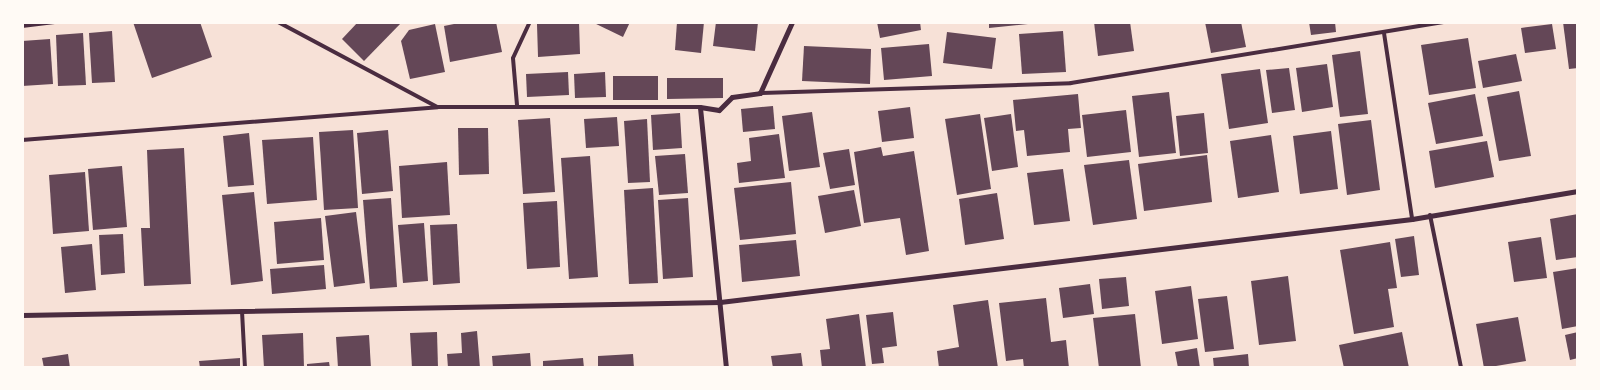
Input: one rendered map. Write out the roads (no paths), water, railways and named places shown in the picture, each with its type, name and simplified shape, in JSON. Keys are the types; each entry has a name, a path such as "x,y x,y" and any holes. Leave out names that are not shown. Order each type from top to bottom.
{"street":[{"path":"726,368 700,107 719,110 732,98 760,93 792,22"},
{"path":"22,315 720,302 1412,220 1430,215 1578,190"}],"lane":[{"path":"22,26 57,22"},
{"path":"278,22 438,108"},
{"path":"517,106 513,58 530,22"},
{"path":"760,93 1070,82 1445,22"},
{"path":"1384,33 1412,220"},
{"path":"22,140 438,108 517,106 700,107"},
{"path":"1430,215 1462,368"},
{"path":"242,311 245,368"}]}
